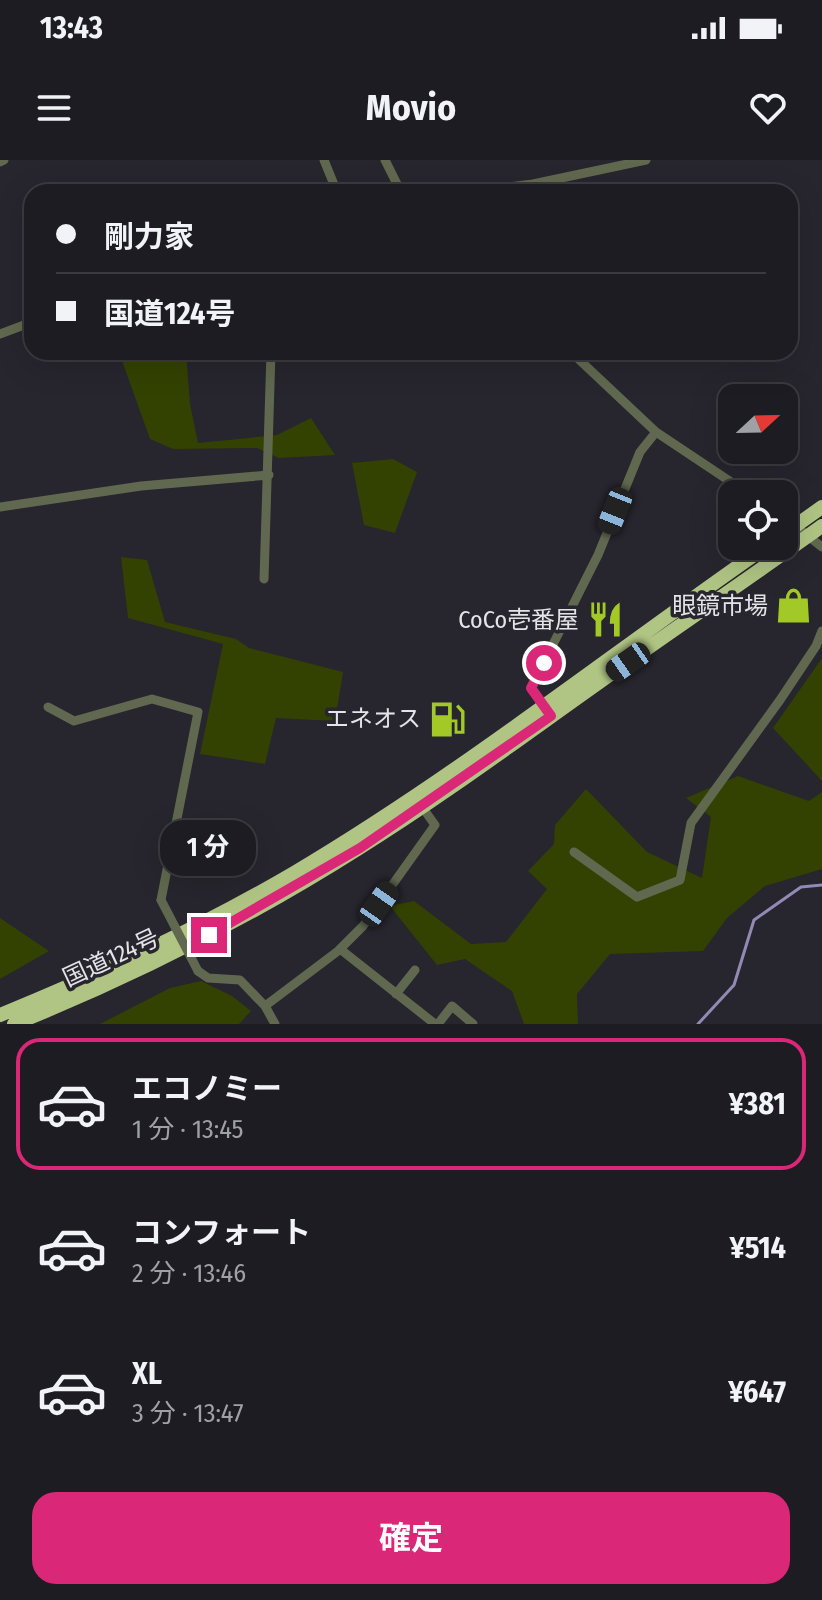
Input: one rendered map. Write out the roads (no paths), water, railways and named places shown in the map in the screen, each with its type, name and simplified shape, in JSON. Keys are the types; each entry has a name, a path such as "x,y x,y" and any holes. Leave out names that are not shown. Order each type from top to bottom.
{"highway":[{"path":"798,520 822,507"},
{"name":"国道124号","path":"14,1024 83,996 232,923 360,848 418,801 547,710 822,526"},
{"name":"国道124号","path":"547,710 748,560"},
{"name":"国道124号","path":"0,1015 77,984 226,911 418,801"}],"street":[{"path":"324,160 334,184"},
{"path":"385,160 395,184"},
{"path":"533,184 646,160"},
{"path":"0,334 24,325"},
{"path":"264,579 271,360"},
{"path":"580,360 656,432 728,480"},
{"path":"547,710 531,688 598,555 640,452 656,432"},
{"path":"0,507 141,486 269,475"},
{"path":"798,530 809,535 822,547"},
{"path":"574,852 637,897 680,880 691,823 780,700 816,646 822,631"},
{"path":"48,707 74,721 152,699 198,712 161,900 198,971 208,978 240,980 265,1006 275,1024"},
{"path":"265,1006 340,949 363,926 435,825 418,801"},
{"path":"340,949 437,1024 452,1006 473,1024"},
{"path":"396,994 415,970"}],"waterway":[{"path":"698,1024 734,985 754,920 801,887 822,885"}],"place":[{"name":"眼鏡市場","path":"794,606"},
{"name":"CoCo壱番屋","path":"605,620"},
{"name":"エネオス","path":"447,719"}]}
